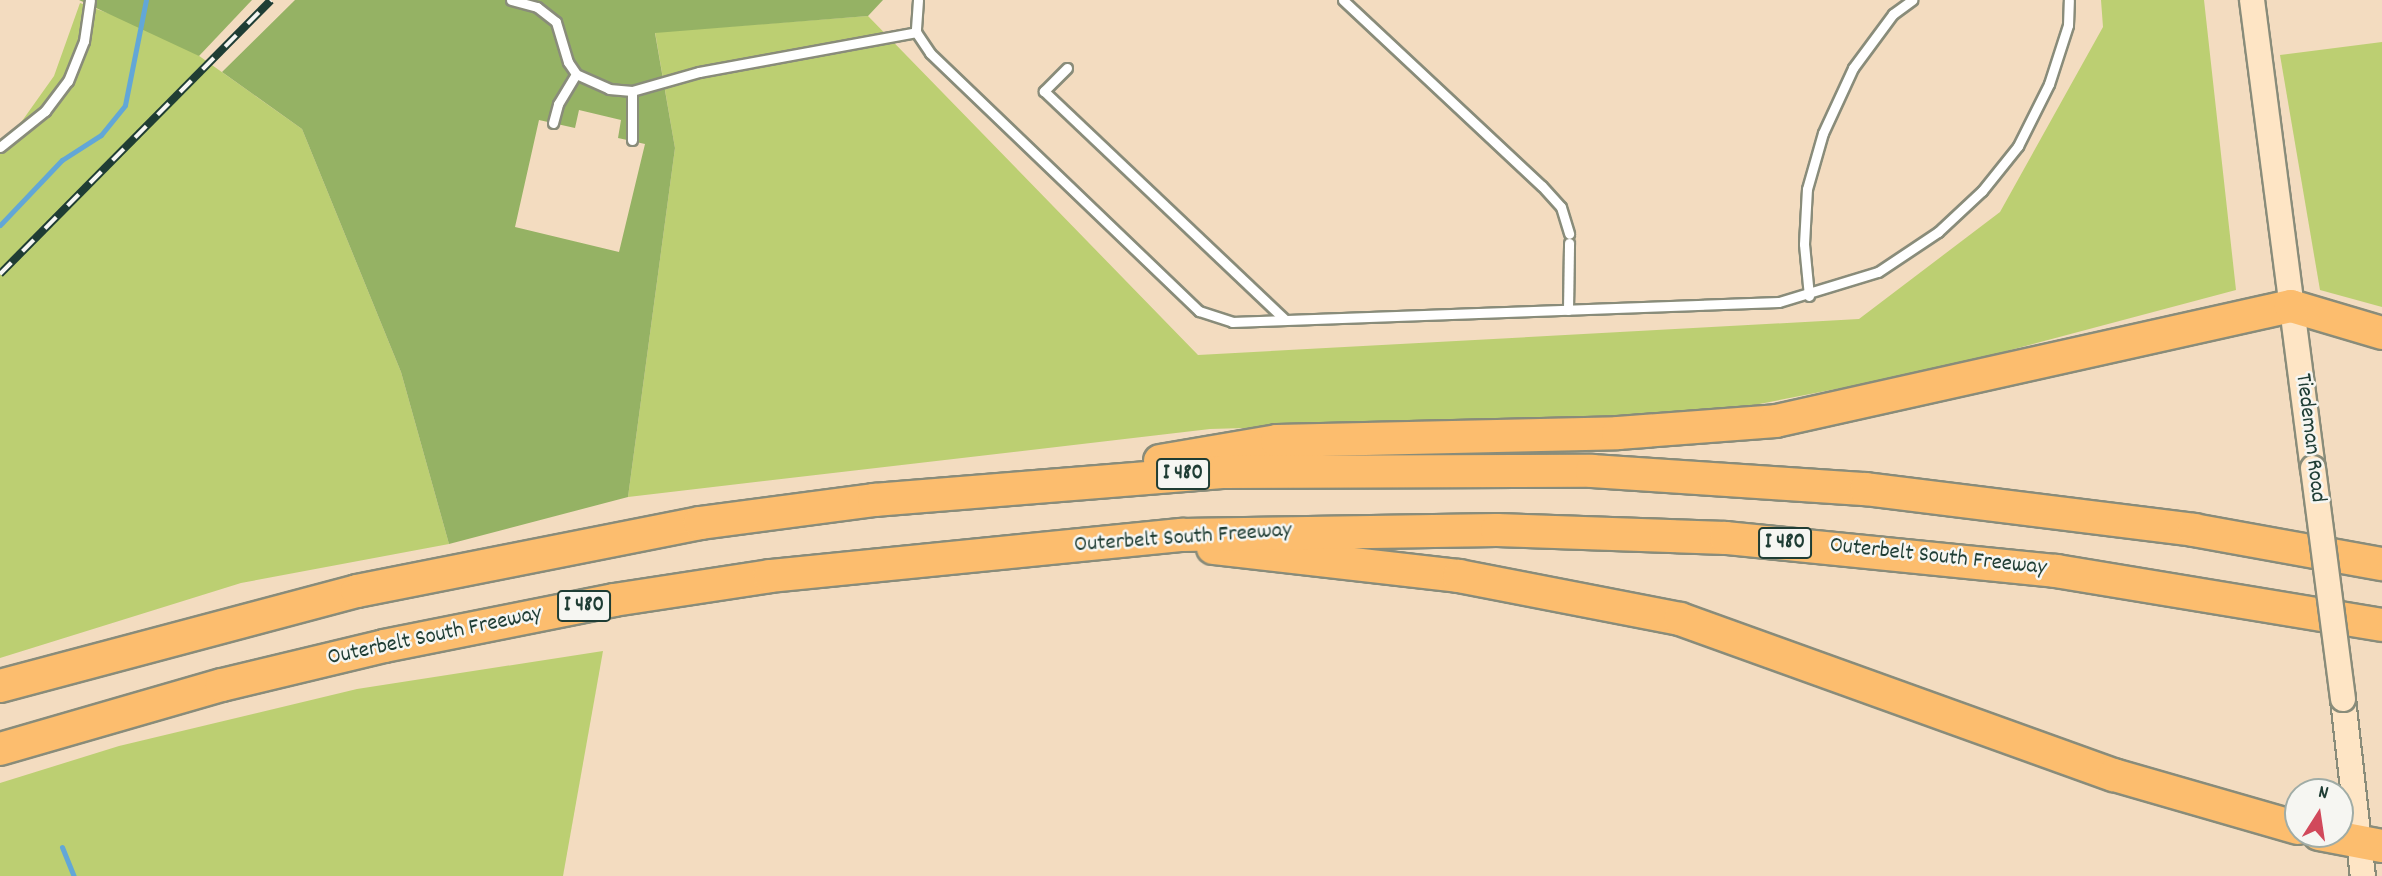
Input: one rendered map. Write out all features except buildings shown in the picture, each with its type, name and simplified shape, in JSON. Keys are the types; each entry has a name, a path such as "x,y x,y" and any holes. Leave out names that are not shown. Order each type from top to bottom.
{"highway":[{"path":"1081,481 1192,453 1277,442 1632,432 1776,421 2291,306 2382,333"},
{"name":"I 480","path":"0,686 231,621 577,545 874,500 1081,481 1348,469 1592,471 1727,478 2076,513 2382,564"},
{"name":"Outerbelt South Freeway","path":"0,749 343,656 614,600 770,576 1182,535 1497,530 1726,538 2056,571 2382,625"},
{"path":"1182,535 1232,552 1459,576 1681,619 1745,639 2102,771 2284,824"}],"main road":[{"name":"Tiedeman Road","path":"2252,0 2343,699 2370,846 2362,876"}],"lane":[{"path":"0,148 45,111 68,80 83,41 90,0"},
{"path":"511,0 537,7 555,22 568,62 576,74 610,89 632,91 699,72 916,32"},
{"path":"918,0 916,32 930,53 1199,311 1232,322 1779,302 1809,296 1878,272 1938,232 1982,191 2018,146 2049,85 2068,25 2069,0"},
{"path":"1343,0 1542,186 1561,207 1569,238 1568,310"},
{"path":"1809,296 1804,244 1807,189 1824,133 1853,68 1893,14 1912,0"},
{"path":"1067,68 1044,91 1285,320"},
{"path":"553,123 558,104 576,74"},
{"path":"632,91 632,140"}],"green space":[{"path":"79,0 252,0 199,56"},
{"path":"295,0 883,0 868,16 655,33 675,148 628,497 449,544 401,372 302,129 222,72","holes":["579,110 621,120 618,138 645,144 619,252 515,227 539,120 575,128"]},
{"path":"2101,0 2204,0 2236,290 1939,369 1708,414 1210,429 628,497 675,148 655,32 868,16 1198,355 1859,319 2000,212 2103,27"},
{"path":"80,3 171,36 302,129 401,372 449,544 241,583 0,658 0,152 54,76"},
{"path":"2382,42 2382,307 2320,290 2280,55"},
{"path":"603,651 563,876 0,876 0,783 119,746 357,689"}],"waterway":[{"path":"0,225 62,160 101,135 125,105 146,0"},
{"path":"62,847 74,876"}],"railway":[{"path":"0,274 271,0"}]}
